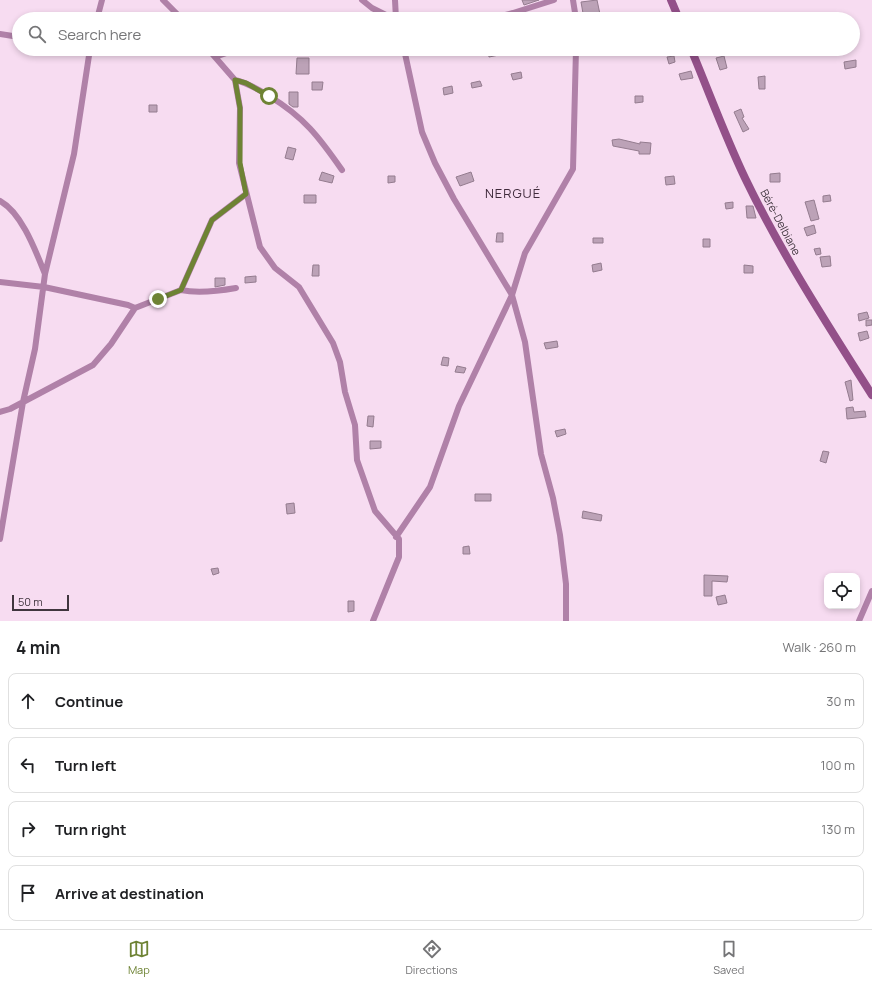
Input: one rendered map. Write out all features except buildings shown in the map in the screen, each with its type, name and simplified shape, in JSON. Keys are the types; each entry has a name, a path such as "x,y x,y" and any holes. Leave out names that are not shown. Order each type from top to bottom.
{"street":[{"path":"99,12 102,0"},
{"path":"163,0 175,12"},
{"path":"362,0 372,8 380,12"},
{"path":"395,0 395,12"},
{"path":"516,12 554,0"},
{"path":"573,0 575,12"},
{"path":"671,0 676,12"},
{"path":"0,34 12,36"},
{"path":"0,539 23,402 35,349 45,274 74,154 89,56"},
{"path":"406,56 422,132 435,163 454,199 512,295 525,342 540,454 553,498 560,535 566,584 566,621"},
{"path":"396,537 430,487 459,406 512,295 525,253 573,169 576,56"},
{"name":"Béré-Delbiane","path":"694,56 745,177 827,324 872,395"},
{"path":"216,57 235,80 240,108 240,163 246,194 260,247 275,268 299,287 333,343 340,362 355,425 357,460 375,511 399,539 399,557 373,621"},
{"path":"235,80 246,83 281,103 304,120 319,136 342,170"},
{"path":"181,290 212,220 246,194"},
{"path":"0,201 17,216 35,250 45,274"},
{"path":"0,282 44,287 128,305 135,308"},
{"path":"0,412 6,411 93,365 111,344 135,308 181,290 189,292 220,291 236,288"},
{"path":"858,621 872,590"}],"district":[{"name":"NERGUÉ","path":"513,193"}],"route":[{"path":"158,299 181,290 212,220 246,194 240,163 240,108 235,80 246,83 269,96"}]}
